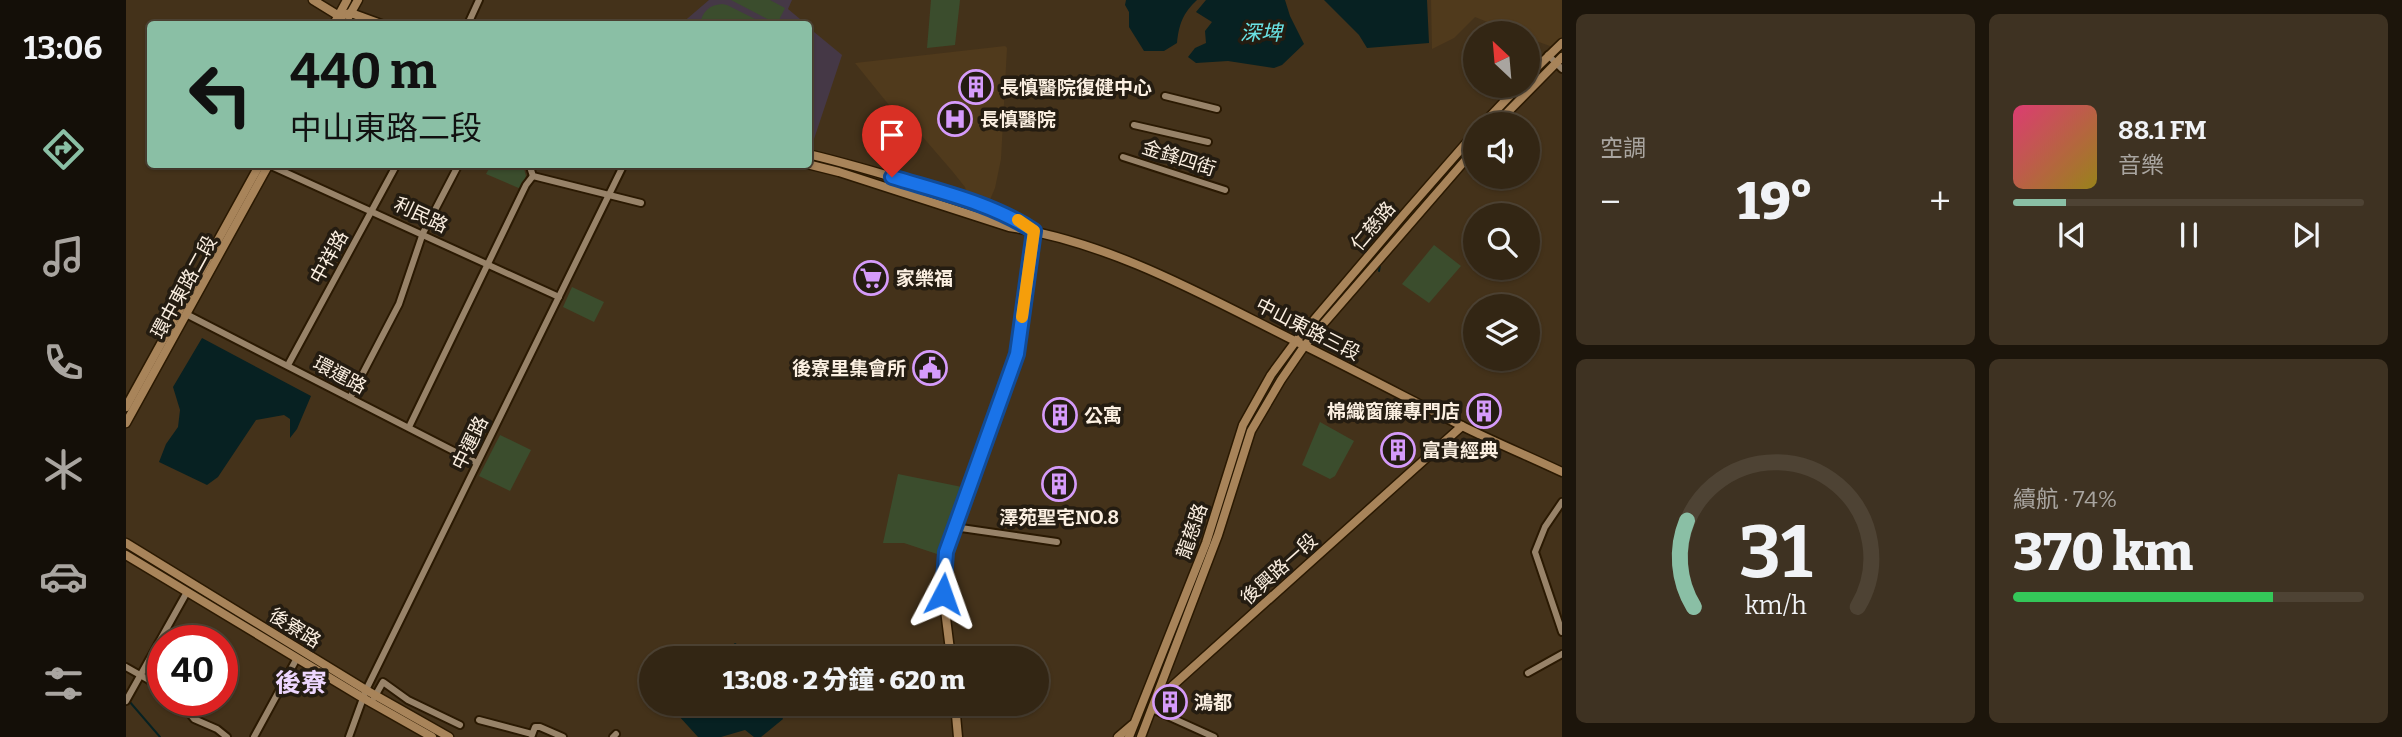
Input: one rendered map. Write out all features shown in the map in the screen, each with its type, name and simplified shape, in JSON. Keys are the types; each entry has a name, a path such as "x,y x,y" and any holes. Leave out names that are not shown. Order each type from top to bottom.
{"street":[{"path":"313,0 336,20"},
{"path":"336,20 347,0"},
{"path":"346,21 358,0"},
{"path":"469,21 479,0"},
{"path":"336,20 351,13 373,21"},
{"path":"1540,63 1562,43"},
{"path":"1509,112 1560,63 1548,55"},
{"path":"1165,96 1217,109"},
{"path":"1494,112 1508,98"},
{"path":"1133,125 1208,142"},
{"name":"仁慈路","path":"1300,343 1363,262 1463,147"},
{"path":"812,155 969,200 1012,216 1034,231"},
{"name":"金鋒四街","path":"1123,156 1226,190"},
{"name":"仁慈路","path":"1300,343 1371,268 1463,163"},
{"path":"812,165 1009,227 1034,231"},
{"name":"環中東路二段","path":"126,407 258,168"},
{"name":"環中東路二段","path":"126,423 267,168"},
{"name":"利民路","path":"278,168 559,297"},
{"name":"中祥路","path":"288,365 395,168"},
{"path":"350,398 399,304 423,233 457,168"},
{"path":"530,168 533,176"},
{"name":"中運路","path":"349,737 477,463 622,168"},
{"path":"533,176 641,203"},
{"path":"409,427 526,185 533,176"},
{"path":"949,646 943,594 946,552 1017,354 1034,231"},
{"name":"中山東路三段","path":"1034,231 1155,271 1462,426 1562,472"},
{"path":"1363,262 1371,268"},
{"name":"環運路","path":"188,315 477,463"},
{"name":"龍慈路","path":"1129,737 1206,543 1243,425 1271,375 1300,343"},
{"name":"龍慈路","path":"1140,737 1218,536 1251,431 1300,343"},
{"name":"後興路一段","path":"1118,737 1462,426"},
{"path":"1231,458 1241,463"},
{"path":"1562,502 1545,527 1535,552 1562,632"},
{"path":"954,527 1057,542"},
{"name":"後寮路","path":"126,543 432,737"},
{"name":"後寮路","path":"126,555 296,658 449,737"},
{"path":"126,701 187,592"},
{"path":"1528,673 1562,654"},
{"path":"254,737 296,658"},
{"path":"126,667 147,680"},
{"path":"369,697 383,682 408,700 460,725"},
{"path":"1152,709 1214,737"},
{"path":"192,716 227,737"},
{"path":"956,716 958,737"},
{"path":"479,720 531,735 535,727 540,727 563,737"}],"shaded area":[{"path":"709,0 792,0 788,9 802,21 684,21"},
{"path":"1431,0 1562,0 1562,45 1558,49 1540,42 1540,21 1485,21 1475,17 1471,21 1463,21 1463,29 1454,38 1432,49"},
{"path":"812,30 842,55 812,142"},
{"name":"長慎醫院","path":"1005,46 1001,159 989,202 967,195 965,187 953,172 897,107 893,110 855,63"}],"green space":[{"path":"731,0 770,0 785,8 778,21 771,21"},
{"path":"931,0 960,0 955,45 927,48"},
{"path":"727,5 759,21 701,21 702,16 713,6"},
{"path":"489,168 524,168 526,176 521,189 486,174"},
{"path":"1434,245 1461,266 1429,303 1402,284"},
{"path":"572,287 604,302 594,322 563,307"},
{"path":"1320,422 1354,441 1335,476 1330,479 1302,465"},
{"path":"500,435 531,450 510,491 479,476"},
{"path":"898,474 962,487 940,555 904,543 883,543"}],"water":[{"name":"深埤","path":"1126,0 1197,0 1182,19 1177,43 1164,51 1144,51 1129,27"},
{"name":"深埤","path":"1206,0 1285,0 1304,44 1282,65 1274,68 1228,61 1196,63 1188,57 1195,48 1206,43 1205,31 1212,22 1196,12"},
{"path":"1324,0 1427,0 1429,43 1367,48 1359,35"},
{"path":"202,338 311,396 297,429 290,438 290,419 284,415 256,420 218,477 207,485 159,462 166,444 178,427 180,410 173,387"},
{"path":"679,716 782,716 783,719 761,737 754,737 745,730 721,737 698,737"}],"waterway":[{"path":"1379,271 1380,265"},
{"path":"129,701 160,737"}],"slow traffic":[{"path":"1018,220 1034,231 1022,317"}],"place":[{"name":"長慎醫院復健中心","path":"976,87"},
{"name":"長慎醫院","path":"955,119"},
{"name":"家樂福","path":"871,278"},
{"name":"後寮里集會所","path":"930,368"},
{"name":"棉織窗簾專門店","path":"1484,411"},
{"name":"公寓","path":"1060,415"},
{"name":"富貴經典","path":"1398,450"},
{"name":"澤苑聖宅NO.8","path":"1059,484"},
{"name":"鴻都","path":"1170,702"}],"district":[{"name":"後寮","path":"301,683"}],"route":[{"path":"892,177 1012,216 1034,231 1017,354 946,552 943,594"}]}
